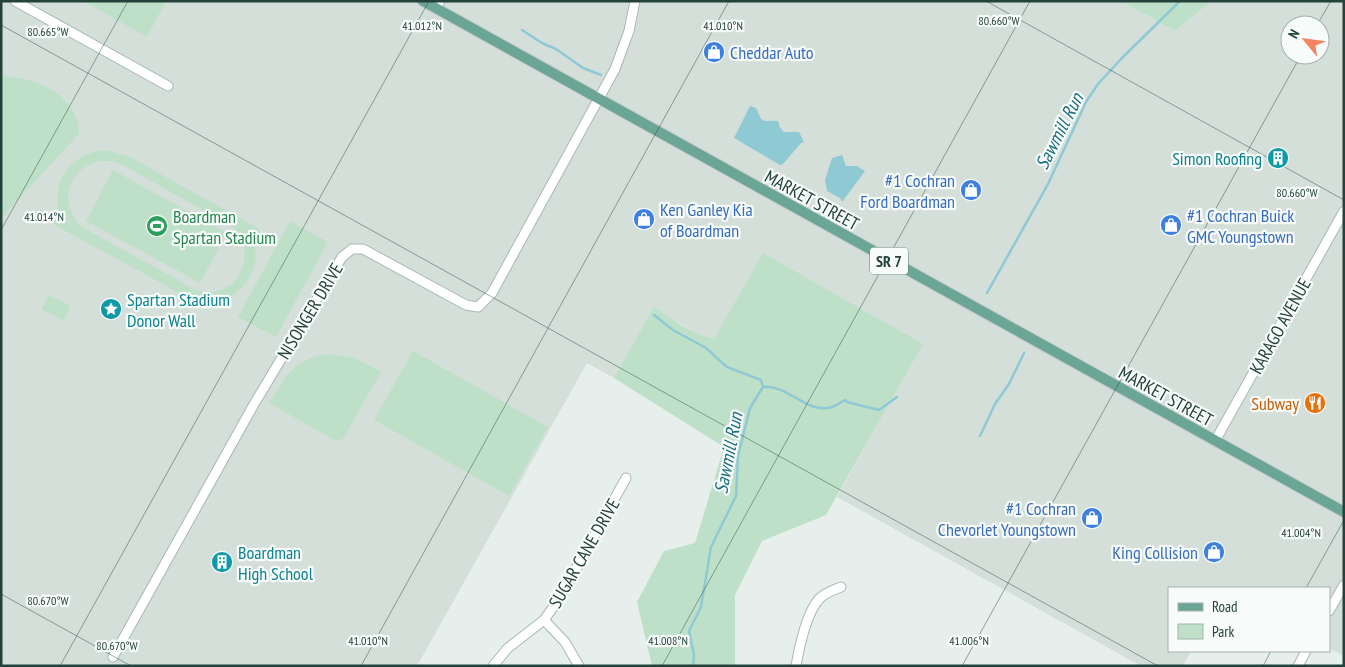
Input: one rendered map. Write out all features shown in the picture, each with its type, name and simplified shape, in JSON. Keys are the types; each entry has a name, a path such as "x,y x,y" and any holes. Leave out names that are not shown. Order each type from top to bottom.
{"main road":[{"name":"MARKET STREET","path":"423,1 438,5 598,98 1344,512"}],"street":[{"path":"16,1 168,86"},
{"path":"598,98 626,42 635,1"},
{"name":"NISONGER DRIVE","path":"114,657 253,406 342,257 352,249 363,249 466,305 478,307 492,293 598,98"},
{"name":"KARAGO AVENUE","path":"1216,441 1344,212"},
{"name":"SUGAR CANE DRIVE","path":"493,666 508,648 544,620 561,596 626,478"},
{"path":"1330,609 1344,585"},
{"path":"796,666 802,638 817,601 826,592 841,587"},
{"path":"544,620 565,642 579,666"},
{"path":"1298,666 1305,652"}],"shaded area":[{"path":"1,1 1121,1 1175,31 1212,1 1344,1 1344,656 1330,649 1330,587 1168,587 1168,652 1190,652 1183,666 1141,666 837,497 875,429 714,340 701,336 670,318 654,306 614,378 587,363 417,666 1,666"}],"green space":[{"path":"83,1 166,1 147,37"},
{"path":"1121,1 1212,1 1175,31"},
{"path":"1,76 28,80 53,91 64,99 72,109 77,120 79,134 4,215 1,215"},
{"path":"106,150 128,156 258,228 260,232 256,239 253,238 256,252 254,266 250,278 242,288 232,296 220,300 206,302 192,300 51,223 56,214 60,215 57,203 58,191 66,171 83,156","holes":["100,161 112,161 123,165 231,226 240,237 244,250 244,262 240,273 233,282 223,289 210,292 196,290 82,227 74,218 68,198 74,179 80,171 89,165"]},
{"path":"113,170 227,233 200,283 86,221"},
{"path":"290,221 328,242 276,337 238,317"},
{"path":"763,253 923,344 826,515 762,541 735,595 735,666 652,666 637,602 664,551 695,543 724,447 614,378 654,306 690,330 714,339"},
{"path":"49,295 71,306 64,321 41,309"},
{"path":"413,351 548,427 509,496 374,420"},
{"path":"330,354 355,358 381,372 343,439 336,441 269,403 293,369 308,359"}],"water":[{"path":"750,106 756,108 761,119 765,121 778,121 784,132 799,132 804,142 783,164 780,165 734,138"},
{"path":"842,155 846,166 857,166 865,171 842,202 840,198 827,191 825,180 832,158"}],"waterway":[{"name":"Sawmill Run","path":"987,293 1048,184 1086,102 1098,84 1122,58 1180,1"},
{"path":"522,30 542,43 556,49 583,68 601,75"},
{"path":"654,315 673,330 706,348 727,367 761,380 763,387"},
{"name":"Sawmill Run","path":"980,436 995,404 1009,384 1024,353"},
{"name":"Sawmill Run","path":"693,666 694,655 689,631 701,607 711,547 736,496 738,456 750,408 763,387 781,390 814,407 823,408 834,406 845,400 879,410 897,397"}],"place":[{"name":"Cheddar Auto","path":"714,52"},
{"name":"Simon Roofing","path":"1278,158"},
{"name":"#1 Cochran Ford Boardman","path":"971,190"},
{"name":"Ken Ganley Kia of Boardman","path":"644,219"},
{"name":"#1 Cochran Buick GMC Youngstown","path":"1171,225"},
{"name":"Boardman Spartan Stadium","path":"157,226"},
{"name":"Spartan Stadium Donor Wall","path":"111,309"},
{"name":"Subway","path":"1315,403"},
{"name":"#1 Cochran Chevorlet Youngstown","path":"1092,518"},
{"name":"King Collision","path":"1214,552"},
{"name":"Boardman High School","path":"222,562"}]}
